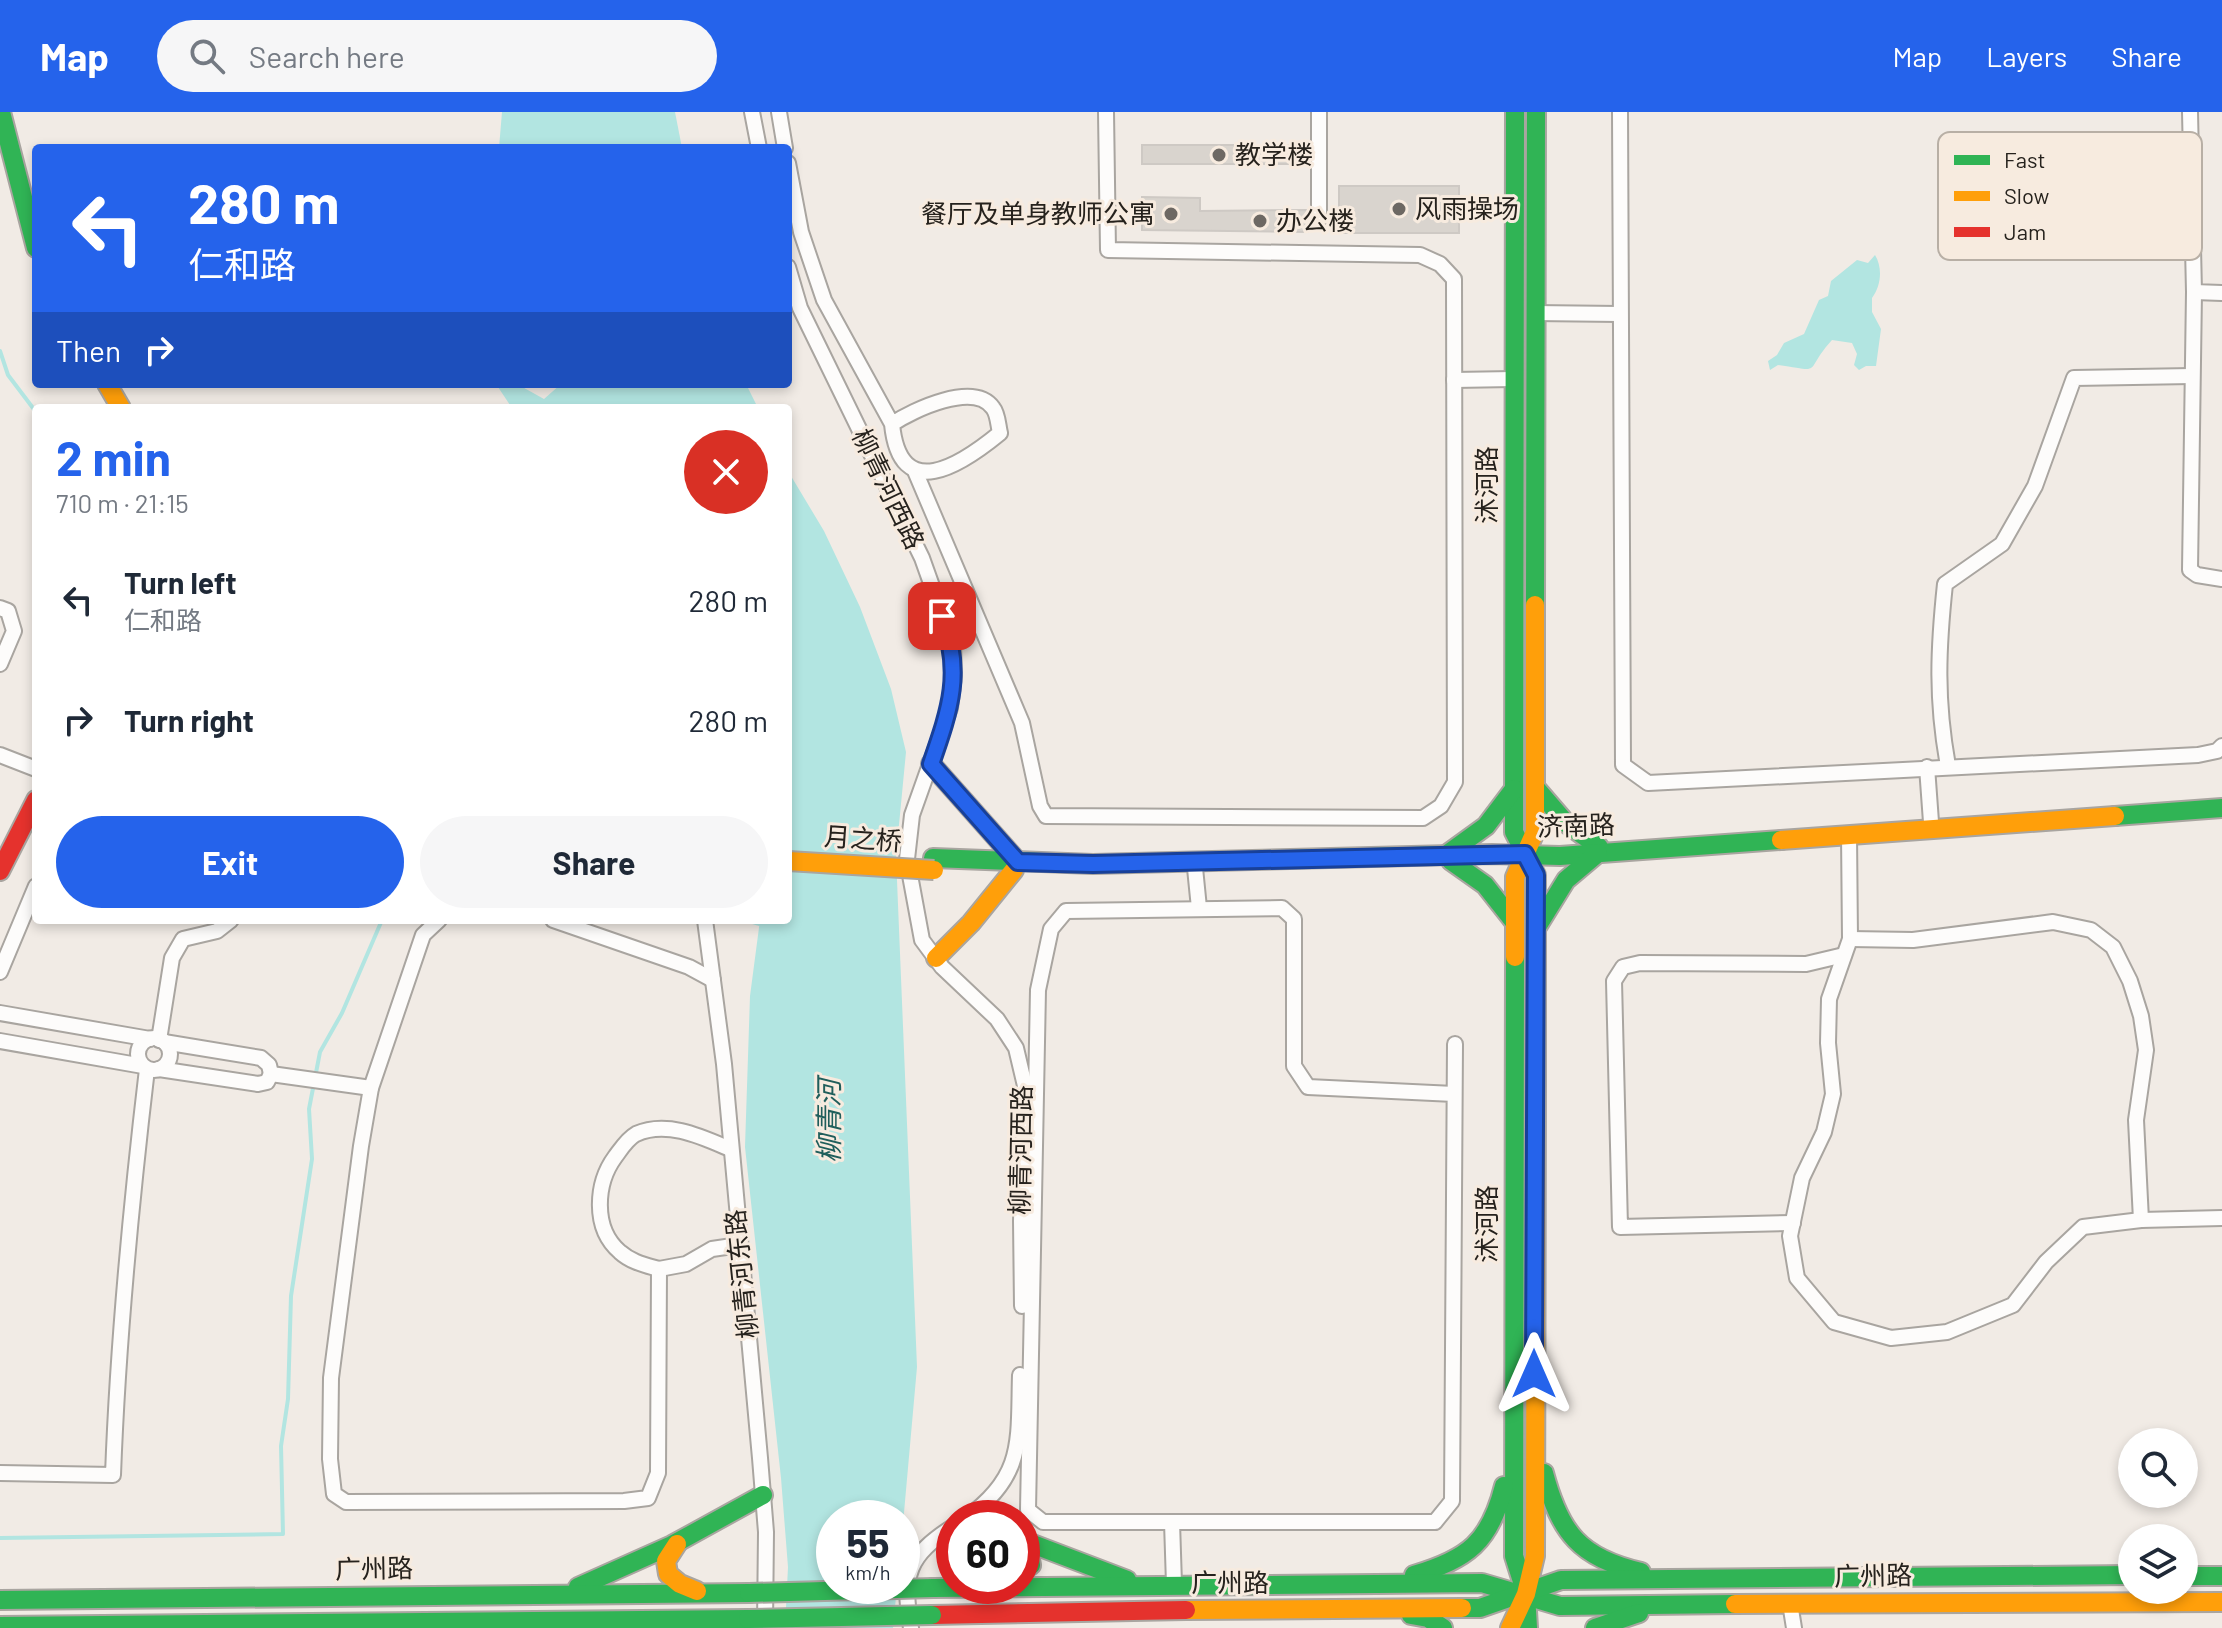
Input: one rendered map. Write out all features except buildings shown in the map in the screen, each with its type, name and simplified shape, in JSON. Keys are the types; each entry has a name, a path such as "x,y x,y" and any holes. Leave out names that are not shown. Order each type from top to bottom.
{"main road":[{"path":"1,112 32,232"},
{"path":"8,112 32,212"},
{"name":"沭河路","path":"1510,1628 1526,1594 1535,1556 1536,875 1514,832 1515,112"},
{"name":"沭河路","path":"1528,1628 1526,1594 1514,1556 1515,877 1535,832 1536,112"},
{"path":"931,764 1016,866"},
{"path":"1535,787 1566,823 1598,850 1566,880 1536,928"},
{"path":"934,864 1195,868 1449,858 1486,826 1514,789"},
{"name":"济南路","path":"1598,850 1931,822 2222,805"},
{"name":"济南路","path":"1449,858 1492,860 1525,854 1849,834 2222,805"},
{"path":"0,871 32,808"},
{"name":"月之桥","path":"792,852 934,864"},
{"path":"1016,866 1449,858 1485,885 1515,923"},
{"name":"月之桥","path":"792,861 934,864"},
{"path":"936,958 971,923 1016,866"},
{"path":"1535,1436 1549,1497 1575,1540 1604,1562 1665,1579"},
{"path":"1387,1583 1446,1566 1478,1547 1499,1514 1514,1442"},
{"path":"562,1593 629,1568 763,1495"},
{"path":"677,1544 666,1561 668,1574 680,1584 700,1593"},
{"path":"1040,1548 1139,1584"},
{"name":"广州路","path":"0,1626 757,1624 932,1615 1139,1610 1480,1608 1561,1580 2118,1575"},
{"name":"广州路","path":"1040,1585 1482,1583 1560,1606 2220,1602"},
{"name":"广州路","path":"0,1600 749,1593 936,1588"},
{"path":"1595,1628 1669,1605"},
{"path":"1378,1608 1428,1618 1443,1628"},
{"path":"1098,1628 1139,1610"},
{"path":"990,1614 1018,1628"}],"street":[{"path":"752,112 758,144"},
{"path":"779,112 784,144"},
{"path":"915,471 1022,723 1040,806 1046,816 1423,818 1441,806 1455,782 1454,279 1440,264 1420,255 1108,250 1106,112"},
{"path":"1319,112 1319,219"},
{"path":"1620,112 1623,765 1648,783 2198,755 2217,751 2222,746"},
{"path":"2190,112 2190,132"},
{"path":"792,184 801,232 824,300 892,424 904,464 915,471 936,471 971,457 1000,433 995,409 983,398 963,397 915,409 892,424"},
{"path":"2193,260 2190,570 2197,575 2222,579"},
{"name":"柳青河西路","path":"792,281 800,308 922,558 953,645 954,676 950,708 912,815 907,859 922,940 997,1019 1016,1048 1025,1086 1018,1444 1002,1486 990,1500"},
{"path":"2194,292 2222,293"},
{"path":"1534,313 1619,314"},
{"path":"1948,766 1939,716 1938,654 1945,584 2002,544 2035,486 2074,378 2192,376"},
{"path":"1454,380 1513,379"},
{"path":"875,464 899,453"},
{"path":"0,608 8,611 14,631 0,664"},
{"path":"0,755 32,767"},
{"path":"1927,767 1931,822"},
{"path":"1849,834 1850,939 1829,999 1828,1043 1833,1094 1824,1132 1802,1178 1790,1236 1797,1278 1834,1322 1891,1338 1947,1332 2013,1305 2046,1262 2083,1227 2141,1220 2222,1218"},
{"path":"1195,868 1199,908"},
{"path":"0,972 32,896"},
{"path":"1454,1094 1308,1087 1294,1066 1294,919 1282,908 1066,911 1051,929 1038,990 1028,1510 1043,1522 1435,1522 1452,1501 1455,1044"},
{"path":"1850,939 1913,940 2053,922 2091,930 2113,947 2130,981 2141,1016 2146,1050 2136,1120 2141,1220"},
{"path":"157,1040 172,958 183,939 217,931 226,924"},
{"path":"435,924 423,935 371,1088 352,1207 331,1378 330,1459 334,1494 346,1502 624,1501 648,1498 658,1473 659,1269"},
{"path":"565,924 689,967 713,980"},
{"name":"柳青河东路","path":"706,924 724,1064 763,1495 757,1624"},
{"path":"1793,1223 1620,1227 1614,981 1623,967 1640,963 1806,964 1844,955"},
{"path":"0,1013 261,1058 269,1065 271,1074 267,1082 258,1084 0,1041"},
{"path":"150,1068 168,1061 170,1053 157,1040"},
{"path":"0,1473 113,1475 119,1333 150,1068 139,1050 157,1040"},
{"path":"271,1074 371,1088"},
{"path":"730,1149 680,1130 637,1134 625,1143 610,1164 600,1188 600,1207 605,1228 618,1252 640,1264 659,1269 686,1264 712,1249 739,1245"},
{"path":"1172,1522 1174,1584"},
{"path":"911,1628 906,1596 909,1567 936,1537"},
{"path":"1790,1603 1794,1628"}],"water":[{"path":"502,112 675,112 681,144 499,144"},
{"path":"1875,255 1880,277 1872,298 1872,312 1881,329 1876,366 1859,370 1854,365 1857,354 1852,343 1832,340 1812,368 1778,365 1770,370 1768,361 1777,355 1784,343 1804,334 1819,300 1828,296 1831,281 1857,260 1868,263"},
{"path":"499,388 524,388 544,399 556,388 748,388 756,404 509,404"},
{"name":"柳青河","path":"792,478 824,531 860,607 891,689 906,752 896,856 917,1367 905,1500 816,1500 816,1604 895,1604 893,1628 785,1628 788,1567 781,1478 745,1147 750,996 759,924 792,924"}],"waterway":[{"path":"0,351 8,375 32,407"},
{"path":"0,1538 283,1534 281,1446 288,1399 291,1296 312,1159 309,1109 320,1052 342,1013 380,924"}],"traffic: fast":[{"path":"1,112 32,232"},
{"path":"1515,112 1514,832 1536,875 1536,1082"},
{"path":"1535,605 1536,112"},
{"path":"931,764 1018,862"},
{"path":"1535,787 1566,823 1599,847"},
{"path":"1446,855 1486,826 1514,789"},
{"path":"2115,816 2222,808"},
{"path":"933,858 1093,864 1492,854 1560,856 1781,840"},
{"path":"1537,927 1566,880 1598,853"},
{"path":"1451,861 1485,885 1515,923"},
{"path":"1515,957 1514,1556 1526,1594 1528,1628"},
{"path":"1544,1473 1557,1512 1576,1540 1602,1559 1641,1572"},
{"path":"1414,1575 1449,1562 1474,1546 1492,1521 1504,1486"},
{"path":"578,1587 672,1545 763,1495"},
{"path":"1040,1547 1127,1580"},
{"path":"1462,1608 1480,1608 1561,1580 2118,1575"},
{"path":"2198,1576 2222,1576"},
{"path":"933,1588 1482,1583 1560,1606 1735,1604"},
{"path":"749,1593 933,1588"},
{"path":"0,1600 749,1593"},
{"path":"1595,1628 1639,1613"},
{"path":"748,1619 932,1615"},
{"path":"1411,1615 1428,1618 1443,1628"},
{"path":"0,1626 748,1619"}],"traffic: slow":[{"path":"109,388 119,404"},
{"path":"1515,957 1515,877 1535,832 1535,605"},
{"path":"1781,840 2115,816"},
{"path":"792,861 934,870"},
{"path":"936,958 971,923 1014,870"},
{"path":"1510,1628 1526,1594 1535,1556 1536,1082"},
{"path":"677,1544 666,1561 668,1574 680,1584 697,1591"},
{"path":"1735,1604 2222,1602"},
{"path":"1186,1610 1462,1608"}],"traffic: jam":[{"path":"0,871 32,808"},
{"path":"932,1615 1186,1610"}],"place":[{"name":"教学楼","path":"1219,155"},
{"name":"风雨操场","path":"1399,209"},
{"name":"餐厅及单身教师公寓","path":"1171,214"},
{"name":"办公楼","path":"1260,221"}],"route":[{"path":"942,616 953,645 954,676 950,708 931,764 1018,862 1093,864 1525,854 1536,875 1534,1374"}]}
